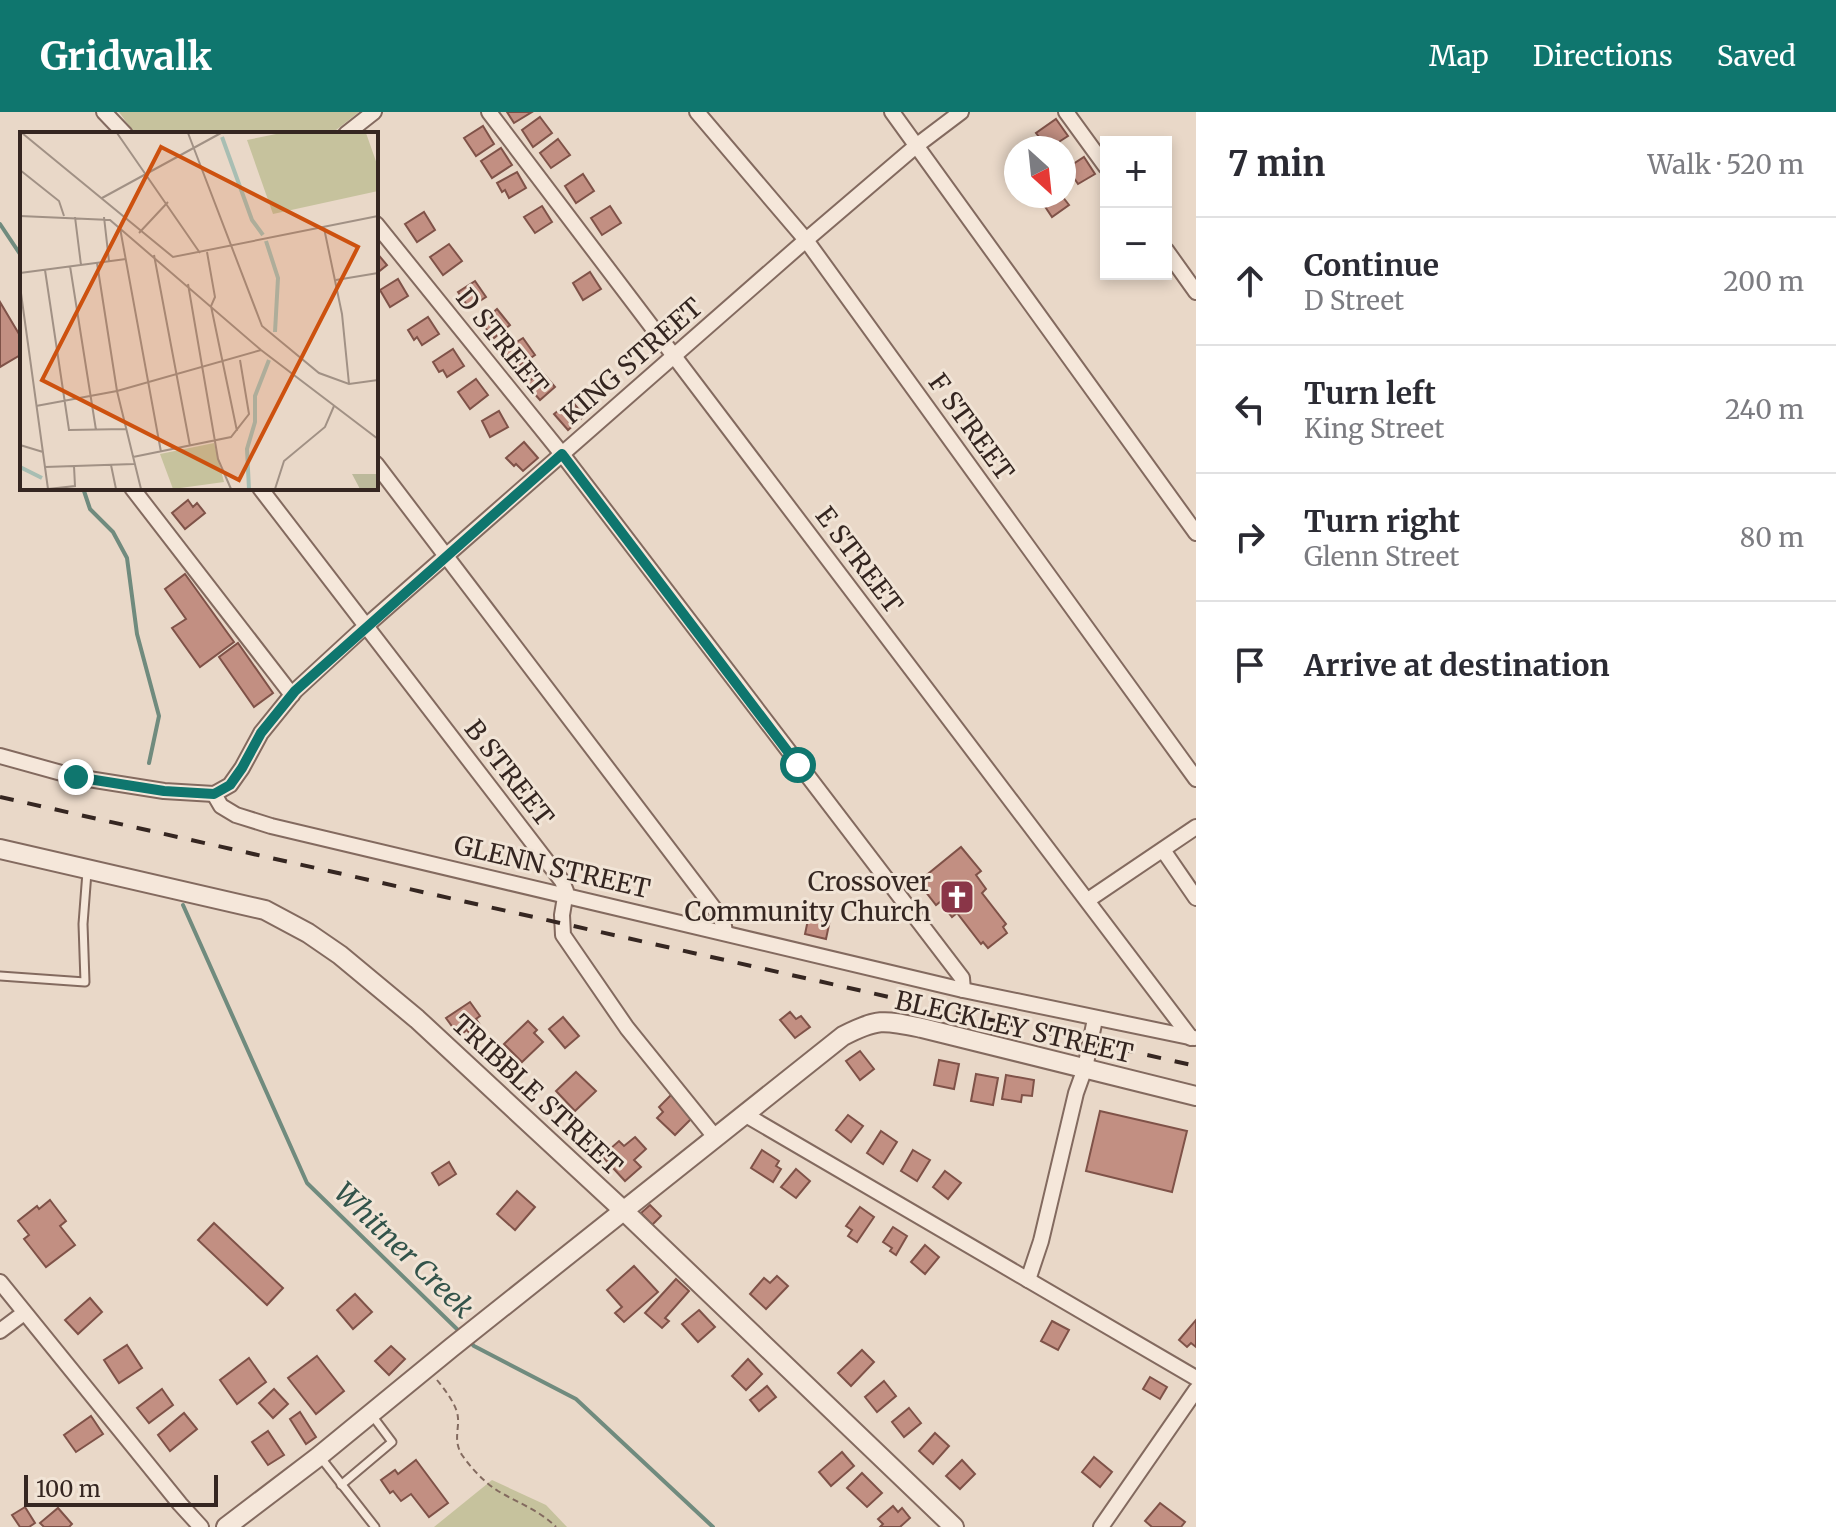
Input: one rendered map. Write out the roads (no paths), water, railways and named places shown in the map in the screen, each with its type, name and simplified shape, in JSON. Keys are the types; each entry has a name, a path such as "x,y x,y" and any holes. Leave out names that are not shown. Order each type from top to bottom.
{"street":[{"path":"104,112 123,132"},
{"path":"349,132 374,112"},
{"name":"E STREET","path":"489,112 1194,1038"},
{"name":"F STREET","path":"697,112 806,240 1196,779"},
{"path":"892,112 1196,533"},
{"name":"KING STREET","path":"214,794 230,785 261,733 292,695 366,626 806,240 916,146 961,112"},
{"path":"1066,112 1100,159"},
{"name":"D STREET","path":"378,226 562,454 962,978 963,990"},
{"path":"1172,258 1196,292"},
{"path":"378,467 719,915 725,933"},
{"path":"134,490 292,695"},
{"name":"B STREET","path":"262,490 562,881 565,896 563,935 627,1028 715,1137"},
{"path":"0,756 76,777 164,791 214,794"},
{"name":"GLENN STREET","path":"214,794 228,811 271,826 963,990 1194,1038"},
{"path":"1088,900 1196,827"},
{"name":"TRIBBLE STREET","path":"0,849 265,910 308,933 340,955 417,1019 624,1211 954,1527"},
{"path":"1163,850 1196,898"},
{"path":"1028,1280 1041,1241 1095,1019"},
{"name":"BLECKLEY STREET","path":"226,1527 843,1036 865,1024 888,1021 1196,1096"},
{"path":"744,1114 1196,1378"},
{"path":"0,1282 201,1527"},
{"path":"0,1331 24,1313"},
{"path":"1101,1527 1196,1390"}],"lane":[{"path":"0,976 85,982 83,924 87,870"},
{"path":"341,1485 392,1442 371,1414"},
{"path":"319,1456 375,1527"}],"waterway":[{"name":"Whitner Creek","path":"0,224 20,254"},
{"name":"Whitner Creek","path":"84,490 90,509 113,532 127,558 137,634 159,716 149,763"},
{"name":"Whitner Creek","path":"183,905 307,1183 460,1332"},
{"name":"Whitner Creek","path":"469,1341 576,1399 713,1527"}],"railway":[{"path":"0,797 1196,1066"}],"place":[{"name":"Crossover Community Church","path":"957,897"}]}
